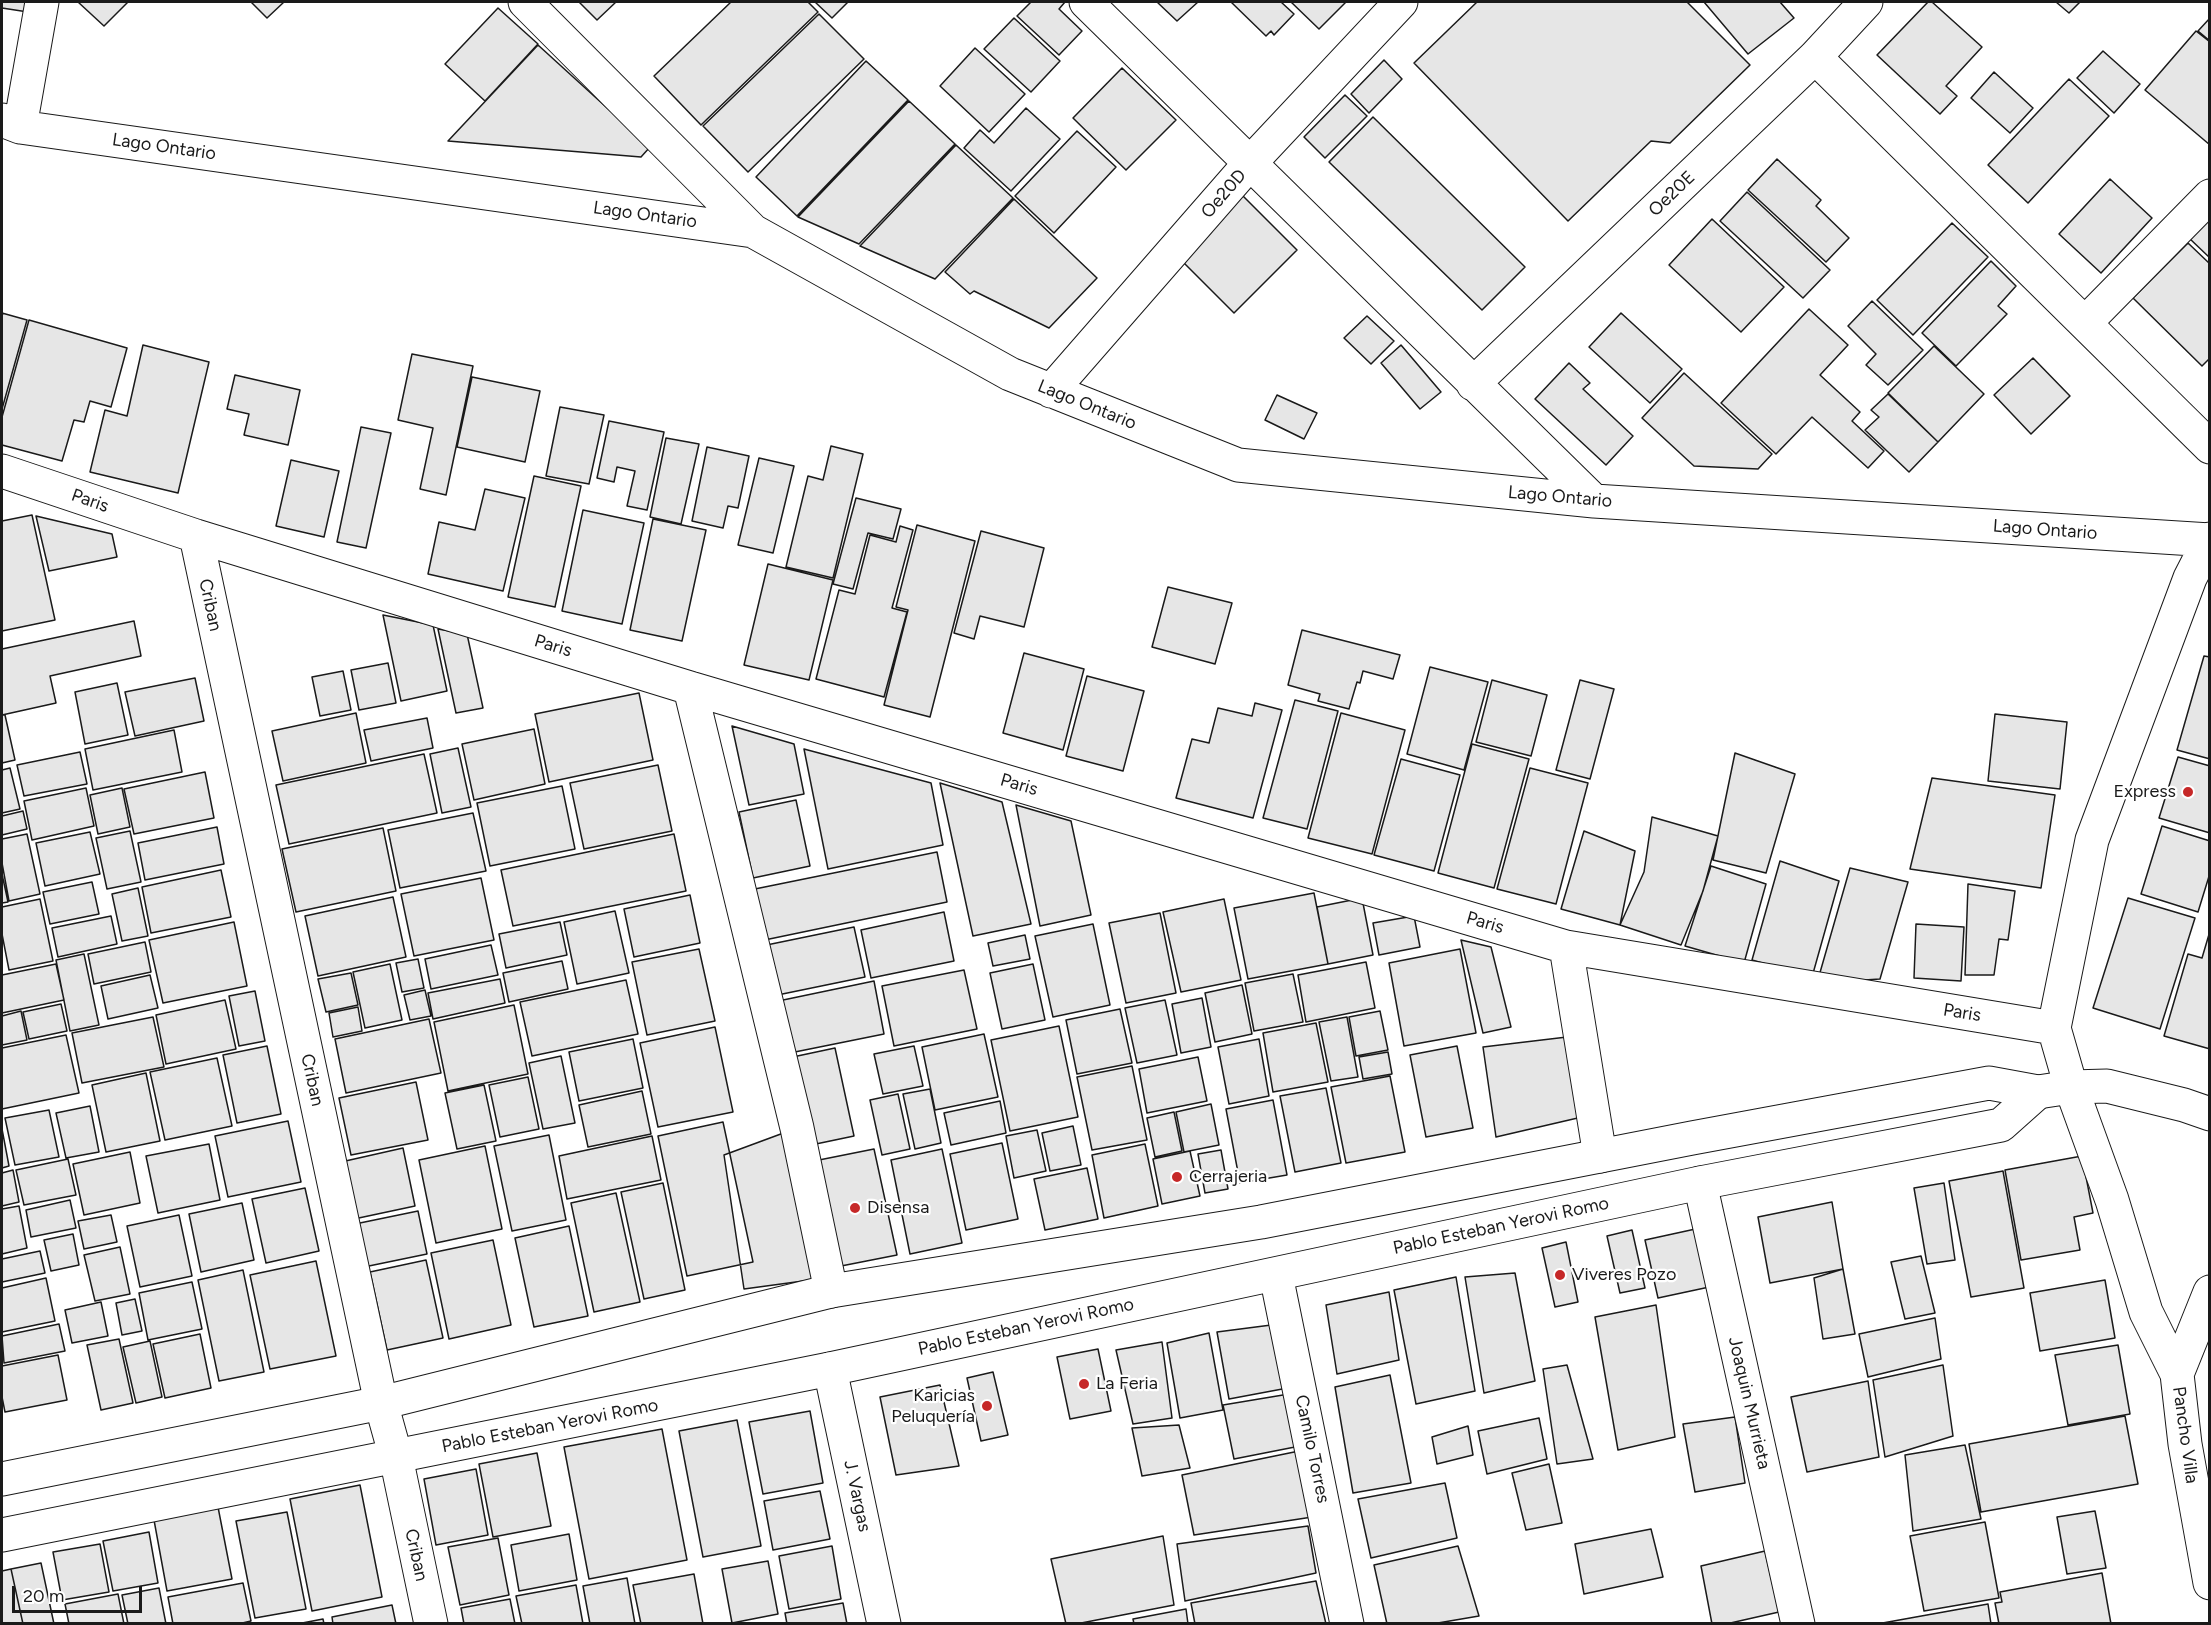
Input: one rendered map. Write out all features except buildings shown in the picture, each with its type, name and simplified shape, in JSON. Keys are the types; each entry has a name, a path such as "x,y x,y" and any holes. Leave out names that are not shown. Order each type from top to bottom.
{"street":[{"path":"11,123 42,2"},
{"path":"525,2 753,231"},
{"path":"1086,2 1594,501"},
{"name":"Oe20D","path":"1051,391 1250,163 1401,2"},
{"name":"Oe20E","path":"1473,384 1815,57 1866,2"},
{"path":"1815,57 2210,447"},
{"name":"Lago Ontario","path":"11,123 753,231 1010,374 1238,465 1594,501 2209,540"},
{"path":"2085,323 2210,196"},
{"name":"Paris","path":"2,471 196,536 690,688 1566,947 2054,1028"},
{"name":"Criban","path":"196,536 381,1403 396,1457 431,1623"},
{"path":"2176,1374 2146,1312 2112,1200 2071,1087 2054,1028 2092,840 2200,589 2209,540"},
{"path":"690,688 797,1128 831,1291"},
{"path":"1566,947 1600,1156"},
{"path":"2,1479 381,1403 831,1291 1261,1222 1989,1083 2038,1092 2071,1087 2107,1086 2184,1105 2210,1114"},
{"name":"Pablo Esteban Yerovi Romo","path":"2,1535 830,1369 1700,1183 2001,1125 2038,1092"},
{"name":"Joaquin Murrieta","path":"1700,1183 1798,1623"},
{"name":"Camilo Torres","path":"1276,1275 1347,1623"},
{"name":"Pancho Villa","path":"2210,1292 2176,1374 2210,1583"},
{"name":"J. Vargas","path":"830,1369 884,1623"}],"place":[{"name":"Express","path":"2188,792"},
{"name":"Cerrajeria","path":"1177,1177"},
{"name":"Disensa","path":"855,1208"},
{"name":"Viveres Pozo","path":"1560,1275"},
{"name":"La Feria","path":"1084,1384"},
{"name":"Karicias Peluquería","path":"987,1406"}]}
